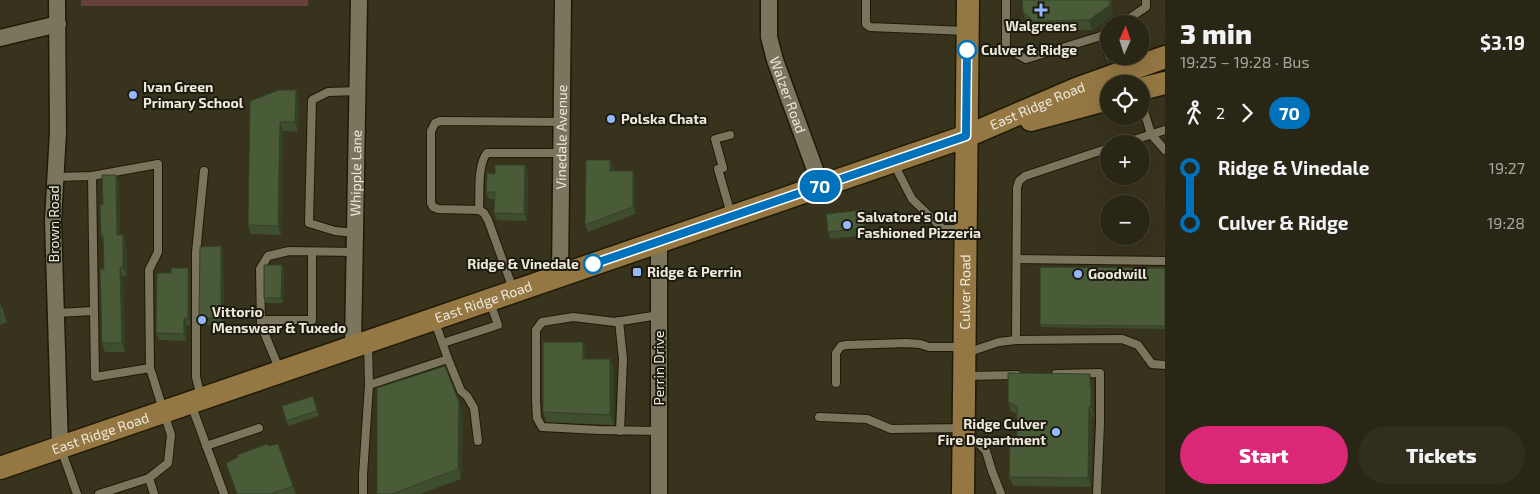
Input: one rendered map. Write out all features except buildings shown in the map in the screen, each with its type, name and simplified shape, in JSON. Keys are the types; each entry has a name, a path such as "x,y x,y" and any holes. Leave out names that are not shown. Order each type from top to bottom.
{"main road":[{"name":"Culver Road","path":"963,494 968,0"},
{"name":"East Ridge Road","path":"1150,59 1165,57"},
{"name":"East Ridge Road","path":"0,468 966,136 1076,89 1111,65"},
{"path":"1150,87 1165,83"},
{"name":"East Ridge Road","path":"966,136 1100,102"}],"street":[{"name":"Brown Road","path":"57,0 58,132 53,221 60,447"},
{"name":"Whipple Lane","path":"359,0 355,252 360,344"},
{"name":"Vinedale Avenue","path":"560,276 563,0"},
{"name":"Walzer Road","path":"769,0 768,24 771,48 821,186"},
{"path":"0,38 58,24"},
{"name":"Perrin Drive","path":"659,242 659,494"}],"lane":[{"path":"866,0 866,24 870,27 968,31"},
{"path":"1006,0 1006,48 1026,59 1100,36"},
{"path":"1134,15 1146,7 1146,0"},
{"path":"355,233 335,231 309,223 312,100 328,92 358,91"},
{"path":"514,292 484,213 479,210 438,209 433,207 431,203 431,131 436,123 440,121 562,122"},
{"path":"1148,125 1151,134 1165,150"},
{"path":"1148,135 1165,130"},
{"path":"730,134 715,139 723,168 718,169 732,217"},
{"path":"1016,340 1017,188 1019,181 1025,176 1100,151"},
{"path":"479,210 481,167 483,158 487,153 561,153"},
{"path":"892,161 912,199 943,230 966,228"},
{"path":"54,177 92,176 158,164 158,252 149,270 150,368 171,435 168,462 149,478 99,494"},
{"path":"204,171 196,253 196,401 206,446 224,494"},
{"path":"92,176 95,377 150,368"},
{"path":"280,372 261,325 260,269 268,256 289,251 355,252"},
{"path":"261,320 312,320 312,252"},
{"path":"1017,259 1165,261"},
{"path":"443,343 498,325 489,300"},
{"path":"55,313 94,311"},
{"path":"659,315 619,321 574,317 542,322 536,330 537,418 542,427 659,431"},
{"path":"434,319 462,391 474,408 478,441"},
{"path":"619,321 623,359 620,431"},
{"path":"836,384 836,352 841,346 846,345 906,343 964,350 1016,340 1122,339 1138,345 1152,364 1165,365"},
{"path":"360,344 369,385 363,494"},
{"path":"369,385 448,359"},
{"path":"1052,374 1100,373 1097,494"},
{"path":"964,376 1022,375"},
{"path":"819,417 867,419 891,429 963,428 986,451 1001,494"},
{"path":"206,446 260,428"},
{"path":"60,447 77,494"},
{"path":"149,478 154,494"}],"shaded area":[{"path":"81,0 308,0 308,6 81,6"}],"bus line":[{"name":"70","path":"593,264 966,136 967,50"}],"place":[{"name":"Walgreens","path":"1041,10"},
{"name":"Culver & Ridge","path":"967,50"},
{"name":"Ivan Green Primary School","path":"133,95"},
{"name":"Polska Chata","path":"611,119"},
{"name":"Salvatore's Old Fashioned Pizzeria","path":"847,225"},
{"name":"Ridge & Vinedale","path":"593,264"},
{"name":"Ridge & Perrin","path":"637,272"},
{"name":"Goodwill","path":"1078,274"},
{"name":"Vittorio Menswear & Tuxedo","path":"202,320"},
{"name":"Ridge Culver Fire Department","path":"1056,432"}]}
